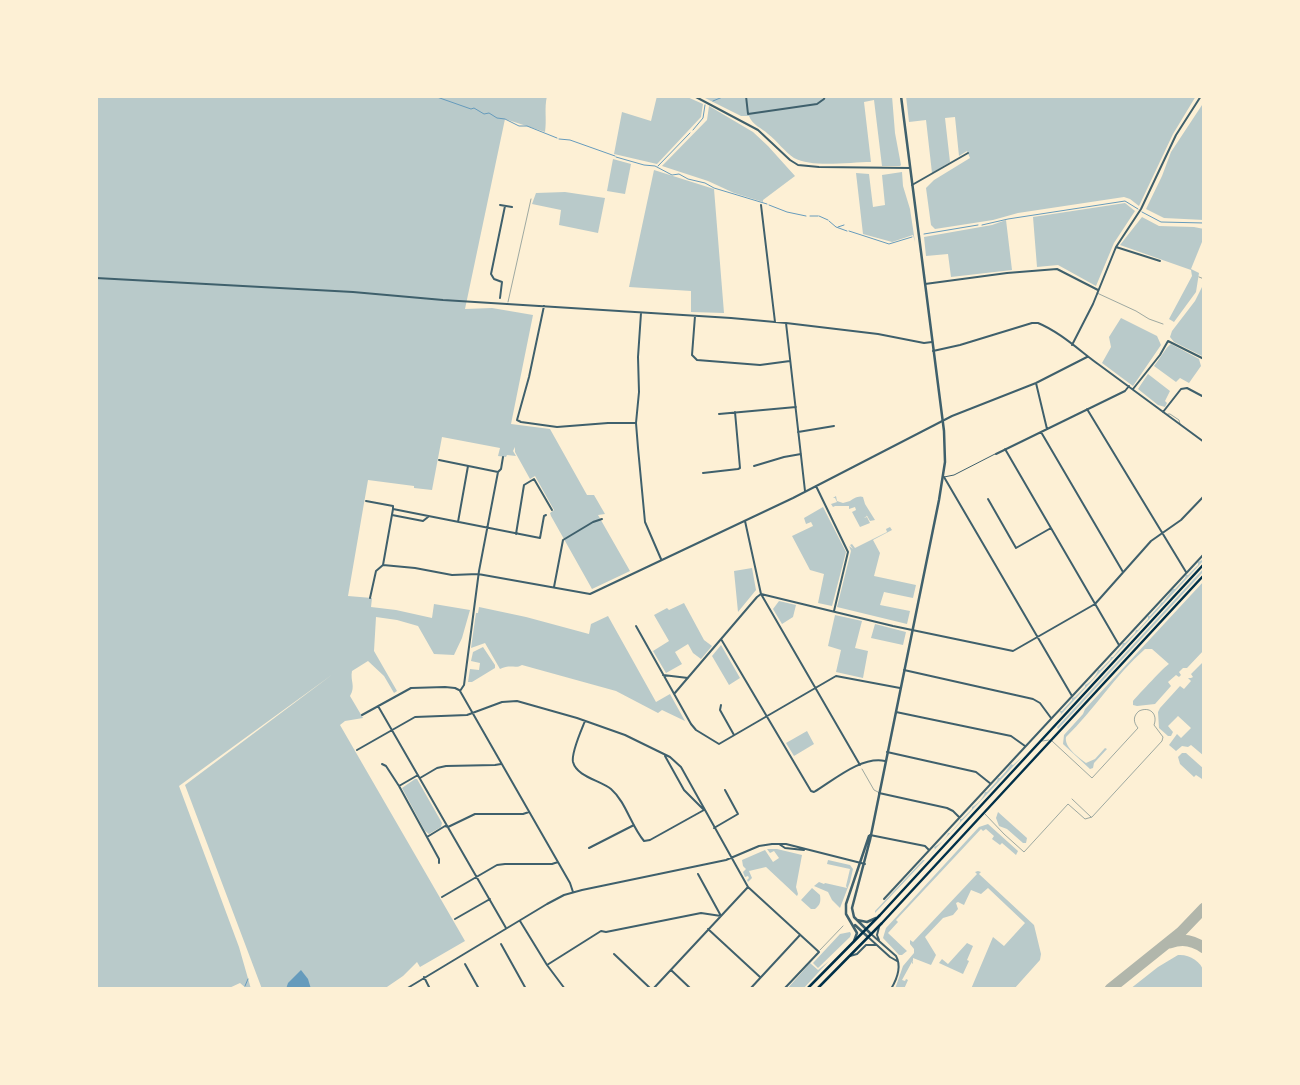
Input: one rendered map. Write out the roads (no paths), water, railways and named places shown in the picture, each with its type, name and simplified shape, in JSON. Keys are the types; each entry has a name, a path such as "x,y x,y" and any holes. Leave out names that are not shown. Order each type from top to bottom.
{"main road":[{"path":"807,989 854,942 1204,564"},
{"path":"817,989 872,934 1204,575"}],"street":[{"path":"694,96 758,130 790,160 798,164 819,167 910,168"},
{"path":"746,96 748,115 816,104 824,100 825,96"},
{"path":"891,989 896,978 897,958 856,919 852,912 852,905 870,835 944,477 945,447 901,96"},
{"path":"1072,345 1077,338 1116,247 1141,209 1176,135 1201,96"},
{"path":"912,185 968,153"},
{"path":"500,205 512,208"},
{"path":"761,205 775,322"},
{"path":"500,298 502,282 494,279 491,274 505,206"},
{"path":"1116,247 1160,261"},
{"path":"925,284 1057,269 1098,291"},
{"path":"96,278 352,292 401,297 775,322 884,335 924,343 932,342"},
{"path":"544,306 518,421 557,428 608,423 636,423"},
{"path":"641,313 638,356 639,392 636,423 645,522 661,560"},
{"path":"695,316 692,355 697,360 760,365 790,361"},
{"path":"786,323 806,491"},
{"path":"933,351 1035,323 1044,326 1204,442"},
{"path":"1133,389 1160,355 1168,341 1204,359"},
{"path":"383,564 452,575 478,574 590,594 746,521 943,421 1036,384 1087,357"},
{"path":"1036,384 1047,429"},
{"path":"944,477 954,474 1125,391 1128,386"},
{"path":"1163,412 1181,389 1188,388 1204,397"},
{"path":"719,414 796,407"},
{"path":"1087,409 1186,573"},
{"path":"702,473 738,469 740,465 735,412"},
{"path":"798,432 834,426"},
{"path":"1041,432 1123,572"},
{"path":"1005,449 1119,645"},
{"path":"754,466 801,454"},
{"path":"460,691 464,685 478,574 498,472 501,470 503,457"},
{"path":"439,460 498,472"},
{"path":"458,522 468,466"},
{"path":"944,477 1072,696"},
{"path":"516,534 524,485 534,479 552,510"},
{"path":"816,486 848,552 834,611"},
{"path":"761,594 912,630 1012,651 1095,604 1151,541 1181,520 1204,496"},
{"path":"988,499 1016,548 1051,528"},
{"path":"366,501 392,506 393,510 383,564 376,571 370,598"},
{"path":"393,510 540,538 544,516 546,515"},
{"path":"392,515 423,521 428,517"},
{"path":"554,588 563,540 593,522 602,519"},
{"path":"746,521 761,594 860,765"},
{"path":"884,899 1204,554"},
{"path":"674,694 761,594"},
{"path":"636,626 693,726 719,744 832,677 839,675 900,688"},
{"path":"721,639 812,792 860,765 876,760 885,761"},
{"path":"904,670 1033,698 1040,703 1051,718"},
{"path":"663,675 688,678"},
{"path":"362,716 411,688 445,687 455,688 460,691 570,883 573,892"},
{"path":"357,750 418,716 462,716 502,702 517,701 585,720 625,735 664,754 681,767 748,887 819,952 784,989"},
{"path":"721,705 720,710 734,735"},
{"path":"378,706 506,928"},
{"path":"896,712 1011,736 1025,747"},
{"path":"585,720 573,756 575,766 578,770 613,791 643,840 648,841 704,810"},
{"path":"887,752 976,772 991,784"},
{"path":"664,754 684,790 704,810"},
{"path":"382,764 386,766 399,786 439,862"},
{"path":"399,786 437,768 446,766 501,764"},
{"path":"714,828 738,814 724,790"},
{"path":"879,793 947,808 960,817"},
{"path":"427,837 445,826 448,827 475,814 523,814 529,812"},
{"path":"589,848 634,824"},
{"path":"870,835 925,846 929,850"},
{"path":"406,989 506,928 573,892 733,858 760,846 778,844 800,847 863,863"},
{"path":"442,897 476,876 505,864 552,864 558,862"},
{"path":"854,942 857,933 846,914 846,904 863,863"},
{"path":"698,874 721,916"},
{"path":"614,954 652,989 748,887"},
{"path":"455,919 490,899"},
{"path":"547,964 601,931 606,932 701,913 721,916"},
{"path":"856,919 866,922 876,918"},
{"path":"520,920 565,989"},
{"path":"853,924 892,959 898,961"},
{"path":"879,926 877,935 880,942"},
{"path":"708,929 760,978"},
{"path":"750,989 800,935"},
{"path":"501,944 526,989"},
{"path":"850,956 857,954 866,945 876,945"},
{"path":"465,964 479,989"},
{"path":"670,970 691,989"},
{"path":"424,977 430,989"}],"lane":[{"path":"507,304 531,199"},
{"path":"1199,277 1204,279"},
{"path":"1098,291 1136,311 1139,315 1163,324"},
{"path":"984,813 1024,852 1068,804 1085,819 1092,817 1163,740 1163,736 1154,725 1155,716 1150,710 1142,709 1135,715 1134,720 1138,728 1092,778 1050,741 1040,741"},
{"path":"862,769 874,790 879,793"},
{"path":"1072,799 1092,817"},
{"path":"819,952 843,926"}],"water":[{"path":"301,970 308,979 311,989 286,989 288,983"}],"waterway":[{"path":"434,96 471,109 474,108 484,114 489,113 497,118 505,119 519,126 527,126 557,138"},
{"path":"713,101 725,96"},
{"path":"693,130 703,118 705,105"},
{"path":"658,166 690,133"},
{"path":"559,139 570,140 615,156"},
{"path":"616,157 655,166 672,175 679,174 714,188 767,204"},
{"path":"982,225 1008,219 1125,201 1138,209"},
{"path":"769,205 787,212 806,216"},
{"path":"1142,212 1161,222 1204,223"},
{"path":"810,216 818,216"},
{"path":"819,216 828,220"},
{"path":"829,221 836,227 847,231"},
{"path":"838,227 844,225"},
{"path":"924,234 978,225"},
{"path":"849,231 889,244 912,237"},
{"path":"245,986 248,979"}]}
